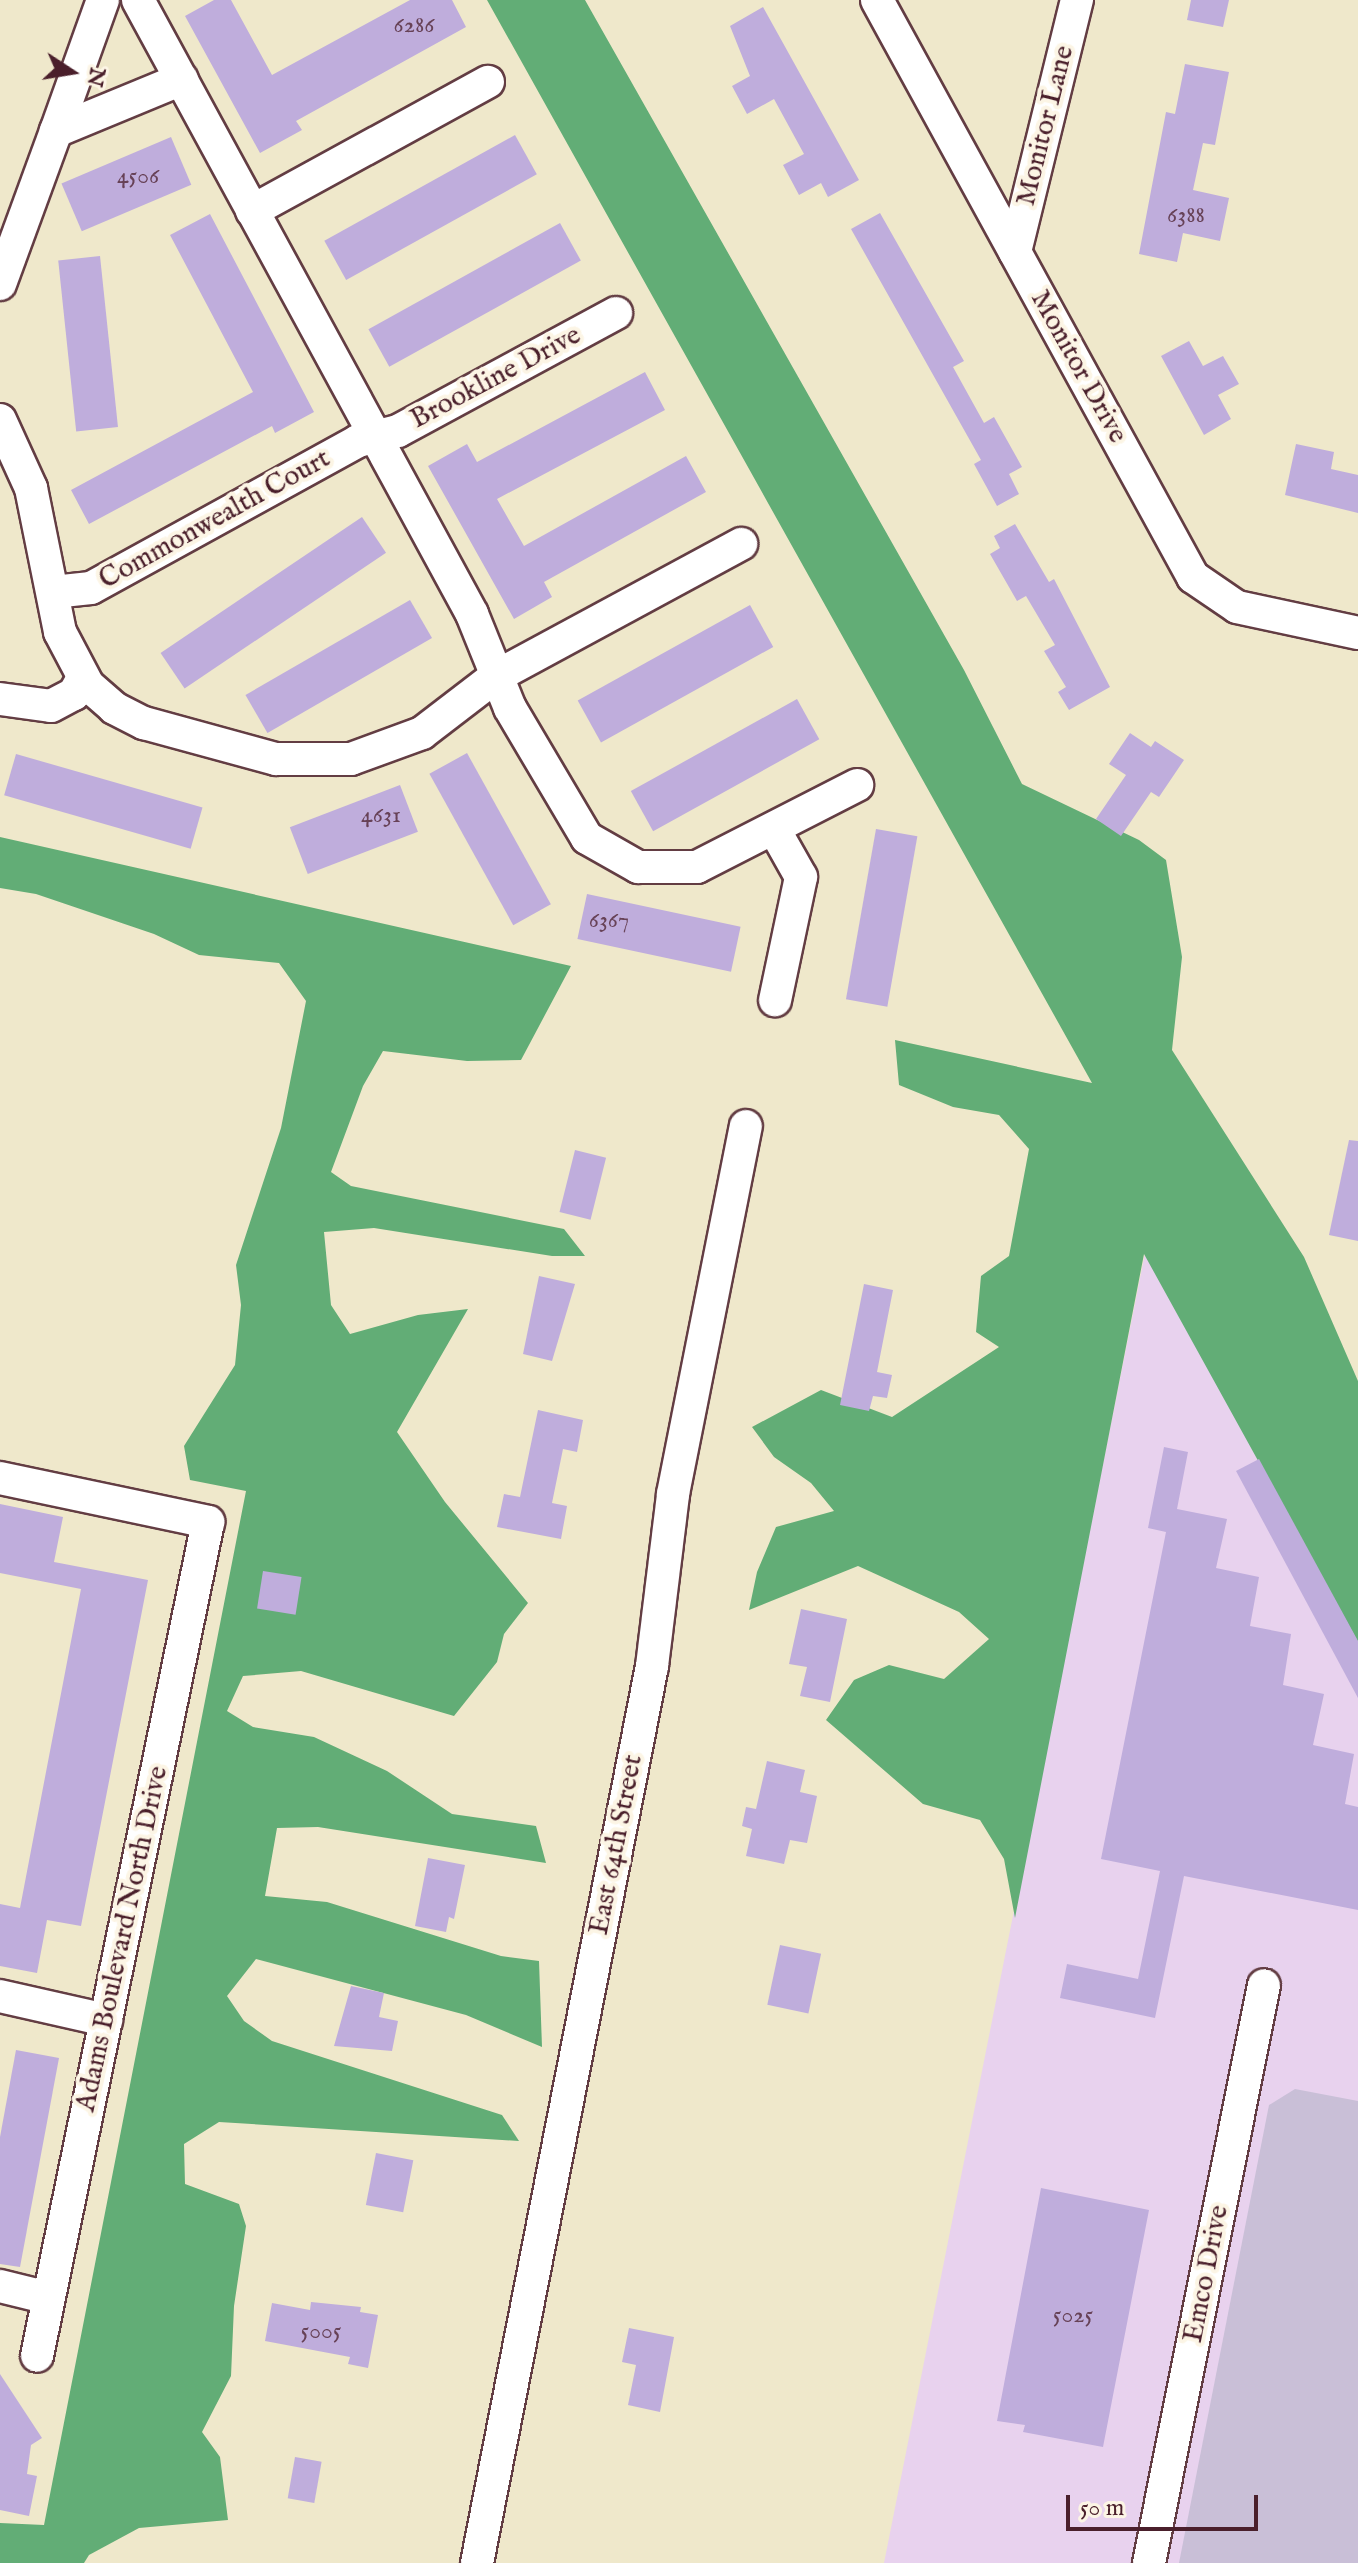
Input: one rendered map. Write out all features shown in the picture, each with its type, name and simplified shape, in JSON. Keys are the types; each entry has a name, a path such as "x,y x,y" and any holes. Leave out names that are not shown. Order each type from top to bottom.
{"street":[{"path":"0,284 103,0"},
{"name":"Brookline Drive","path":"138,0 472,614 495,677 571,820 616,859 649,869 684,869 718,859 857,785"},
{"name":"Monitor Drive","path":"877,0 1193,577 1237,607 1358,633"},
{"name":"Monitor Lane","path":"1015,252 1077,0"},
{"path":"56,131 182,79"},
{"path":"252,211 488,82"},
{"name":"Brookline Drive","path":"375,437 398,431 616,313"},
{"path":"0,420 31,488 60,632 83,678 107,703 144,723 263,757 326,762 375,753 422,733 495,677 741,544"},
{"name":"Commonwealth Court","path":"53,592 73,594 91,588 358,441 375,437"},
{"path":"0,699 51,706 74,694 83,678"},
{"path":"774,829 801,877 775,1000"},
{"name":"East 64th Street","path":"477,2563 649,1681 673,1494 746,1126"},
{"name":"Adams Boulevard North Drive","path":"0,1478 208,1522 37,2356"},
{"name":"Emco Drive","path":"1149,2563 1264,1985"},
{"path":"0,1996 106,2020"},
{"path":"0,2286 49,2298"}],"shaded area":[{"path":"1145,1253 1358,1642 1358,2563 884,2563"},
{"path":"1295,2089 1358,2101 1358,2563 1179,2563 1269,2105"}],"green space":[{"path":"487,0 585,0 964,670 1022,784 1139,840 1166,860 1182,957 1172,1050 1304,1257 1358,1381 1358,1642 1144,1254 1015,1918 1004,1859 980,1820 923,1804 826,1720 854,1680 889,1665 944,1679 989,1639 959,1612 858,1566 749,1610 757,1572 776,1527 834,1511 811,1483 774,1457 752,1427 821,1390 892,1417 999,1347 976,1332 981,1276 1009,1256 1029,1149 999,1115 953,1107 899,1085 895,1040 1092,1083"},
{"path":"0,837 571,966 521,1060 467,1061 383,1051 363,1086 331,1172 351,1186 564,1229 585,1256 552,1256 374,1228 324,1232 331,1305 350,1334 418,1315 468,1309 397,1432 445,1502 528,1603 504,1634 497,1662 454,1716 301,1671 243,1676 227,1711 253,1727 314,1737 387,1771 452,1814 536,1826 546,1863 318,1827 277,1828 265,1896 327,1902 501,1956 539,1961 542,2047 466,2015 256,1959 227,1996 244,2021 272,2041 502,2115 519,2141 219,2122 184,2144 185,2184 239,2204 246,2226 234,2306 231,2376 202,2432 220,2457 228,2520 139,2528 89,2555 84,2563 0,2563 0,2523 44,2525 246,1491 190,1480 184,1446 235,1365 241,1305 236,1265 281,1128 306,1001 279,963 199,955 154,934 36,894 0,888"}],"building":[{"path":"214,0 231,0 272,75 410,0 452,0 466,27 296,121 302,130 260,153 185,16"},
{"path":"1191,0 1229,0 1223,27 1187,20"},
{"path":"763,7 859,180 828,197 821,183 799,195 783,165 804,154 774,99 747,114 732,86 750,76 730,26"},
{"path":"1185,64 1229,72 1215,145 1203,143 1193,190 1229,198 1220,241 1183,233 1177,262 1139,254 1166,112 1175,114"},
{"path":"515,135 537,174 346,280 324,241"},
{"path":"171,137 191,185 82,231 61,183"},
{"path":"880,213 964,361 953,367 984,423 994,417 1022,467 1009,474 1019,494 997,506 974,464 981,460 851,229"},
{"path":"210,214 314,412 275,433 272,426 89,524 71,490 253,392 170,235"},
{"path":"560,223 581,261 389,367 368,329"},
{"path":"100,256 118,427 76,431 58,260"},
{"path":"1189,341 1203,366 1223,356 1239,384 1218,395 1231,419 1204,435 1161,356"},
{"path":"645,372 665,410 497,499 524,546 686,456 706,492 544,582 552,597 514,619 428,466 467,444 477,462"},
{"path":"1296,444 1334,452 1331,469 1358,475 1358,513 1285,495"},
{"path":"362,517 386,553 185,689 161,653"},
{"path":"1015,524 1049,582 1054,579 1110,687 1069,710 1058,692 1066,687 1044,651 1055,645 1026,596 1017,601 990,554 1000,548 994,536"},
{"path":"410,600 432,638 267,733 245,695"},
{"path":"750,605 773,647 601,742 578,701"},
{"path":"797,699 819,739 653,831 631,791"},
{"path":"1130,733 1151,747 1155,741 1184,760 1159,797 1151,792 1121,836 1096,819 1126,775 1109,764"},
{"path":"467,753 551,904 513,925 429,774"},
{"path":"16,754 202,807 191,849 4,795"},
{"path":"400,785 418,832 308,874 290,827"},
{"path":"876,829 917,836 887,1007 846,999"},
{"path":"587,894 741,927 731,972 577,939"},
{"path":"1349,1140 1358,1141 1358,1241 1329,1235"},
{"path":"575,1150 606,1158 591,1220 560,1212"},
{"path":"539,1276 575,1284 552,1361 523,1354"},
{"path":"864,1284 893,1290 877,1372 892,1375 887,1398 873,1396 869,1411 840,1405"},
{"path":"538,1410 583,1420 577,1452 563,1449 552,1503 567,1506 561,1539 497,1527 504,1494 520,1497"},
{"path":"1164,1447 1188,1452 1177,1509 1227,1519 1216,1568 1259,1577 1250,1626 1291,1634 1283,1685 1324,1694 1313,1745 1354,1754 1345,1804 1358,1807 1358,1910 1184,1876 1155,2018 1060,1998 1067,1964 1138,1979 1160,1871 1101,1859 1166,1532 1148,1528"},
{"path":"1259,1459 1358,1641 1358,1698 1236,1471"},
{"path":"0,1504 63,1517 54,1562 148,1580 81,1926 47,1920 37,1973 0,1966 0,1904 20,1908 81,1589 0,1573"},
{"path":"263,1571 302,1577 296,1615 257,1609"},
{"path":"801,1609 847,1619 830,1702 800,1696 807,1667 789,1664"},
{"path":"767,1761 805,1770 800,1792 817,1796 807,1843 790,1840 784,1864 746,1856 752,1829 742,1826 746,1807 756,1809"},
{"path":"428,1858 465,1865 454,1919 449,1917 446,1932 415,1926"},
{"path":"780,1945 821,1954 808,2013 767,2005"},
{"path":"351,1986 384,1993 379,2017 398,2021 392,2051 334,2046"},
{"path":"16,2050 59,2058 20,2267 0,2264 0,2137"},
{"path":"376,2153 413,2160 403,2212 366,2205"},
{"path":"1041,2188 1149,2210 1103,2447 1023,2432 1025,2425 997,2421"},
{"path":"311,2302 361,2307 360,2312 378,2315 368,2368 348,2364 350,2357 265,2341 272,2303 310,2310"},
{"path":"629,2328 674,2337 660,2412 628,2405 636,2365 622,2362"},
{"path":"0,2374 42,2438 31,2445 27,2474 37,2476 29,2516 0,2510"},
{"path":"295,2457 322,2462 314,2503 288,2498"}]}
